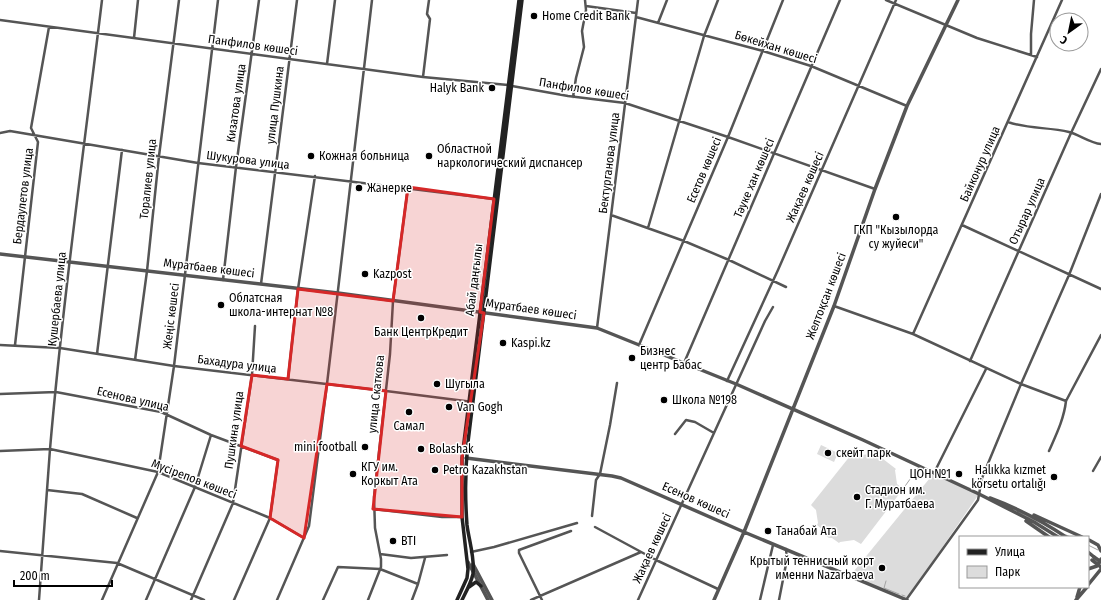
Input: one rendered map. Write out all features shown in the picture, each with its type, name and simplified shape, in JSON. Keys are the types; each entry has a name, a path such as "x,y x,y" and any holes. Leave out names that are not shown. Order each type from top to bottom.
{"main road":[{"name":"Абай даңғылы","path":"457,600 467,578 468,569 464,515 464,458 510,86 519,0"},
{"path":"510,86 522,0"},
{"name":"Абай даңғылы","path":"482,312 494,199 510,86"},
{"name":"Абай даңғылы","path":"464,515 473,563"},
{"path":"462,600 473,572 473,563"},
{"path":"467,589 474,583 478,583 481,586"}],"street":[{"name":"Кушербаева улица","path":"40,600 50,450 60,348 69,263 102,0"},
{"path":"134,38 138,0"},
{"name":"Торалиев улица","path":"135,360 179,0"},
{"name":"Жеңіс көшесі","path":"102,600 158,472 174,366 218,0"},
{"name":"Кизатова улица","path":"223,280 236,167 259,0"},
{"name":"улица Пушкина","path":"261,284 297,0"},
{"path":"327,64 335,0"},
{"path":"277,600 304,538 310,518 372,0"},
{"path":"423,77 430,19 427,14 429,0"},
{"path":"573,97 584,47 582,31 586,6 585,0"},
{"name":"Бектурганова улица","path":"597,328 638,0"},
{"path":"658,23 666,0"},
{"path":"648,228 704,36 718,0"},
{"name":"Есетов көшесі","path":"639,345 728,137 783,0"},
{"name":"Тәуке хан көшесі","path":"684,363 840,0"},
{"path":"886,0 977,38 1037,57"},
{"name":"Жақаев көшесі","path":"727,381 773,281 896,0"},
{"name":"Желтоқсан көшесі","path":"714,600 744,532 834,306 875,189 907,106 958,0"},
{"path":"1031,55 1034,0"},
{"name":"Байконур улица","path":"913,334 1062,0"},
{"path":"586,6 636,13"},
{"name":"Бөкейхан көшесі","path":"636,17 811,66 907,106"},
{"name":"Панфилов көшесі","path":"0,20 423,77 503,84 517,88 573,97 625,103 680,120 875,189"},
{"name":"Бердаулетов улица","path":"14,345 38,142 31,128 49,27"},
{"name":"Отырар улица","path":"970,361 1101,69"},
{"path":"1008,122 1071,133 1101,144"},
{"name":"Шукурова улица","path":"0,133 10,131 198,163 408,187 494,199"},
{"path":"97,354 122,150"},
{"path":"288,379 298,289 315,176"},
{"name":"улица Скаткова","path":"368,600 380,569 380,554 373,509 390,354 393,301 408,187"},
{"path":"906,600 978,500 982,478 1069,275 1101,194"},
{"path":"611,215 684,241 786,287"},
{"path":"962,225 1101,289"},
{"name":"Мұратбаев көшесі","path":"0,254 338,293 597,328 736,384 1018,512"},
{"path":"834,306 913,334 1021,384 1066,401"},
{"name":"Жақаев көшесі","path":"638,600 765,321 773,307"},
{"name":"Пушкина улица","path":"191,600 233,503 252,375 255,326"},
{"path":"1049,451 1059,428 1066,401 1101,335"},
{"name":"Бахадура улица","path":"0,345 60,348 174,366 471,402"},
{"path":"934,473 986,368"},
{"path":"592,516 596,480 600,474 617,383"},
{"name":"Есенова улица","path":"0,394 56,392 161,412 211,434 278,460 270,518"},
{"path":"675,434 686,420 695,422 714,433"},
{"path":"146,600 195,487 211,434"},
{"name":"Мүсірепов көшесі","path":"0,450 50,450 158,472 270,518 304,538"},
{"path":"1093,471 1101,457"},
{"name":"Есенов көшесі","path":"464,458 600,474 621,478 744,532 906,600"},
{"path":"48,490 82,494 137,518"},
{"path":"373,509 442,517 464,515"},
{"path":"1018,512 1047,536"},
{"path":"1018,512 1056,536"},
{"path":"1018,512 1036,518 1064,536"},
{"path":"1018,512 1044,519 1080,536"},
{"path":"234,600 270,518"},
{"path":"471,552 494,547 577,523"},
{"path":"595,527 656,560 718,589"},
{"path":"542,600 519,550 571,531"},
{"path":"1089,539 1101,542"},
{"path":"1089,540 1098,545 1101,551"},
{"path":"760,600 774,544"},
{"path":"780,600 787,559 786,549"},
{"path":"0,551 117,563 204,600"},
{"path":"531,600 641,552"},
{"path":"380,554 411,558 447,555"},
{"path":"412,600 425,558"},
{"path":"1089,569 1097,566 1101,560 1091,558"},
{"path":"1089,583 1101,568 1091,558"},
{"path":"468,562 488,600"},
{"name":"Абай даңғылы","path":"473,563 492,600"},
{"path":"323,600 338,567 380,569 418,584"},
{"path":"1076,600 1080,588"},
{"path":"1076,600 1085,588"}],"highlighted area":[{"path":"408,187 494,199 480,312 484,313 462,458 462,517 373,509 386,391 327,384 304,538 270,518 278,460 241,446 252,375 288,379 298,289 393,301"}],"green space":[{"name":"скейт парк","path":"821,445 838,453 834,462 817,454"},
{"name":"Стадион им. Г. Муратбаева","path":"854,451 860,455 873,454 874,452 896,469 897,484 903,489 861,544 854,540 839,543 823,534 823,530 817,525 816,510 811,505"},
{"path":"934,473 979,494 906,600 850,576"}],"waterway":[{"path":"903,489 918,468 921,469"},
{"path":"1028,517 1034,520"},
{"path":"1089,546 1098,550"},
{"path":"886,581 884,588 899,594"}],"place":[{"name":"Home Credit Bank","path":"534,16"},
{"name":"Halyk Bank","path":"492,88"},
{"name":"Кожная больница","path":"311,156"},
{"name":"Областной наркологический диспансер","path":"429,156"},
{"name":"Жанерке","path":"359,188"},
{"name":"ГКП \"Кызылорда су жуйеси\"","path":"896,217"},
{"name":"Kazpost","path":"365,274"},
{"name":"Облатсная школа-интернат №8","path":"221,305"},
{"name":"Банк ЦентрКредит","path":"421,318"},
{"name":"Kaspi.kz","path":"503,343"},
{"name":"Бизнес центр Бабас","path":"632,358"},
{"name":"Шугыла","path":"437,384"},
{"name":"Школа №198","path":"664,400"},
{"name":"Van Gogh","path":"449,407"},
{"name":"Самал","path":"409,412"},
{"name":"mini football","path":"365,447"},
{"name":"Bolashak","path":"421,449"},
{"name":"скейт парк","path":"828,453"},
{"name":"Petro Kazakhstan","path":"435,470"},
{"name":"КГУ им. Коркыт Ата","path":"353,474"},
{"name":"ЦОН №1","path":"959,474"},
{"name":"Halıkka kızmet körsetu ortalığı","path":"1054,477"},
{"name":"Стадион им. Г. Муратбаева","path":"857,497"},
{"name":"Танабай Ата","path":"768,531"},
{"name":"BTI","path":"393,541"},
{"name":"Крытый теннисный корт именни Nazarbaeva","path":"882,568"}]}
